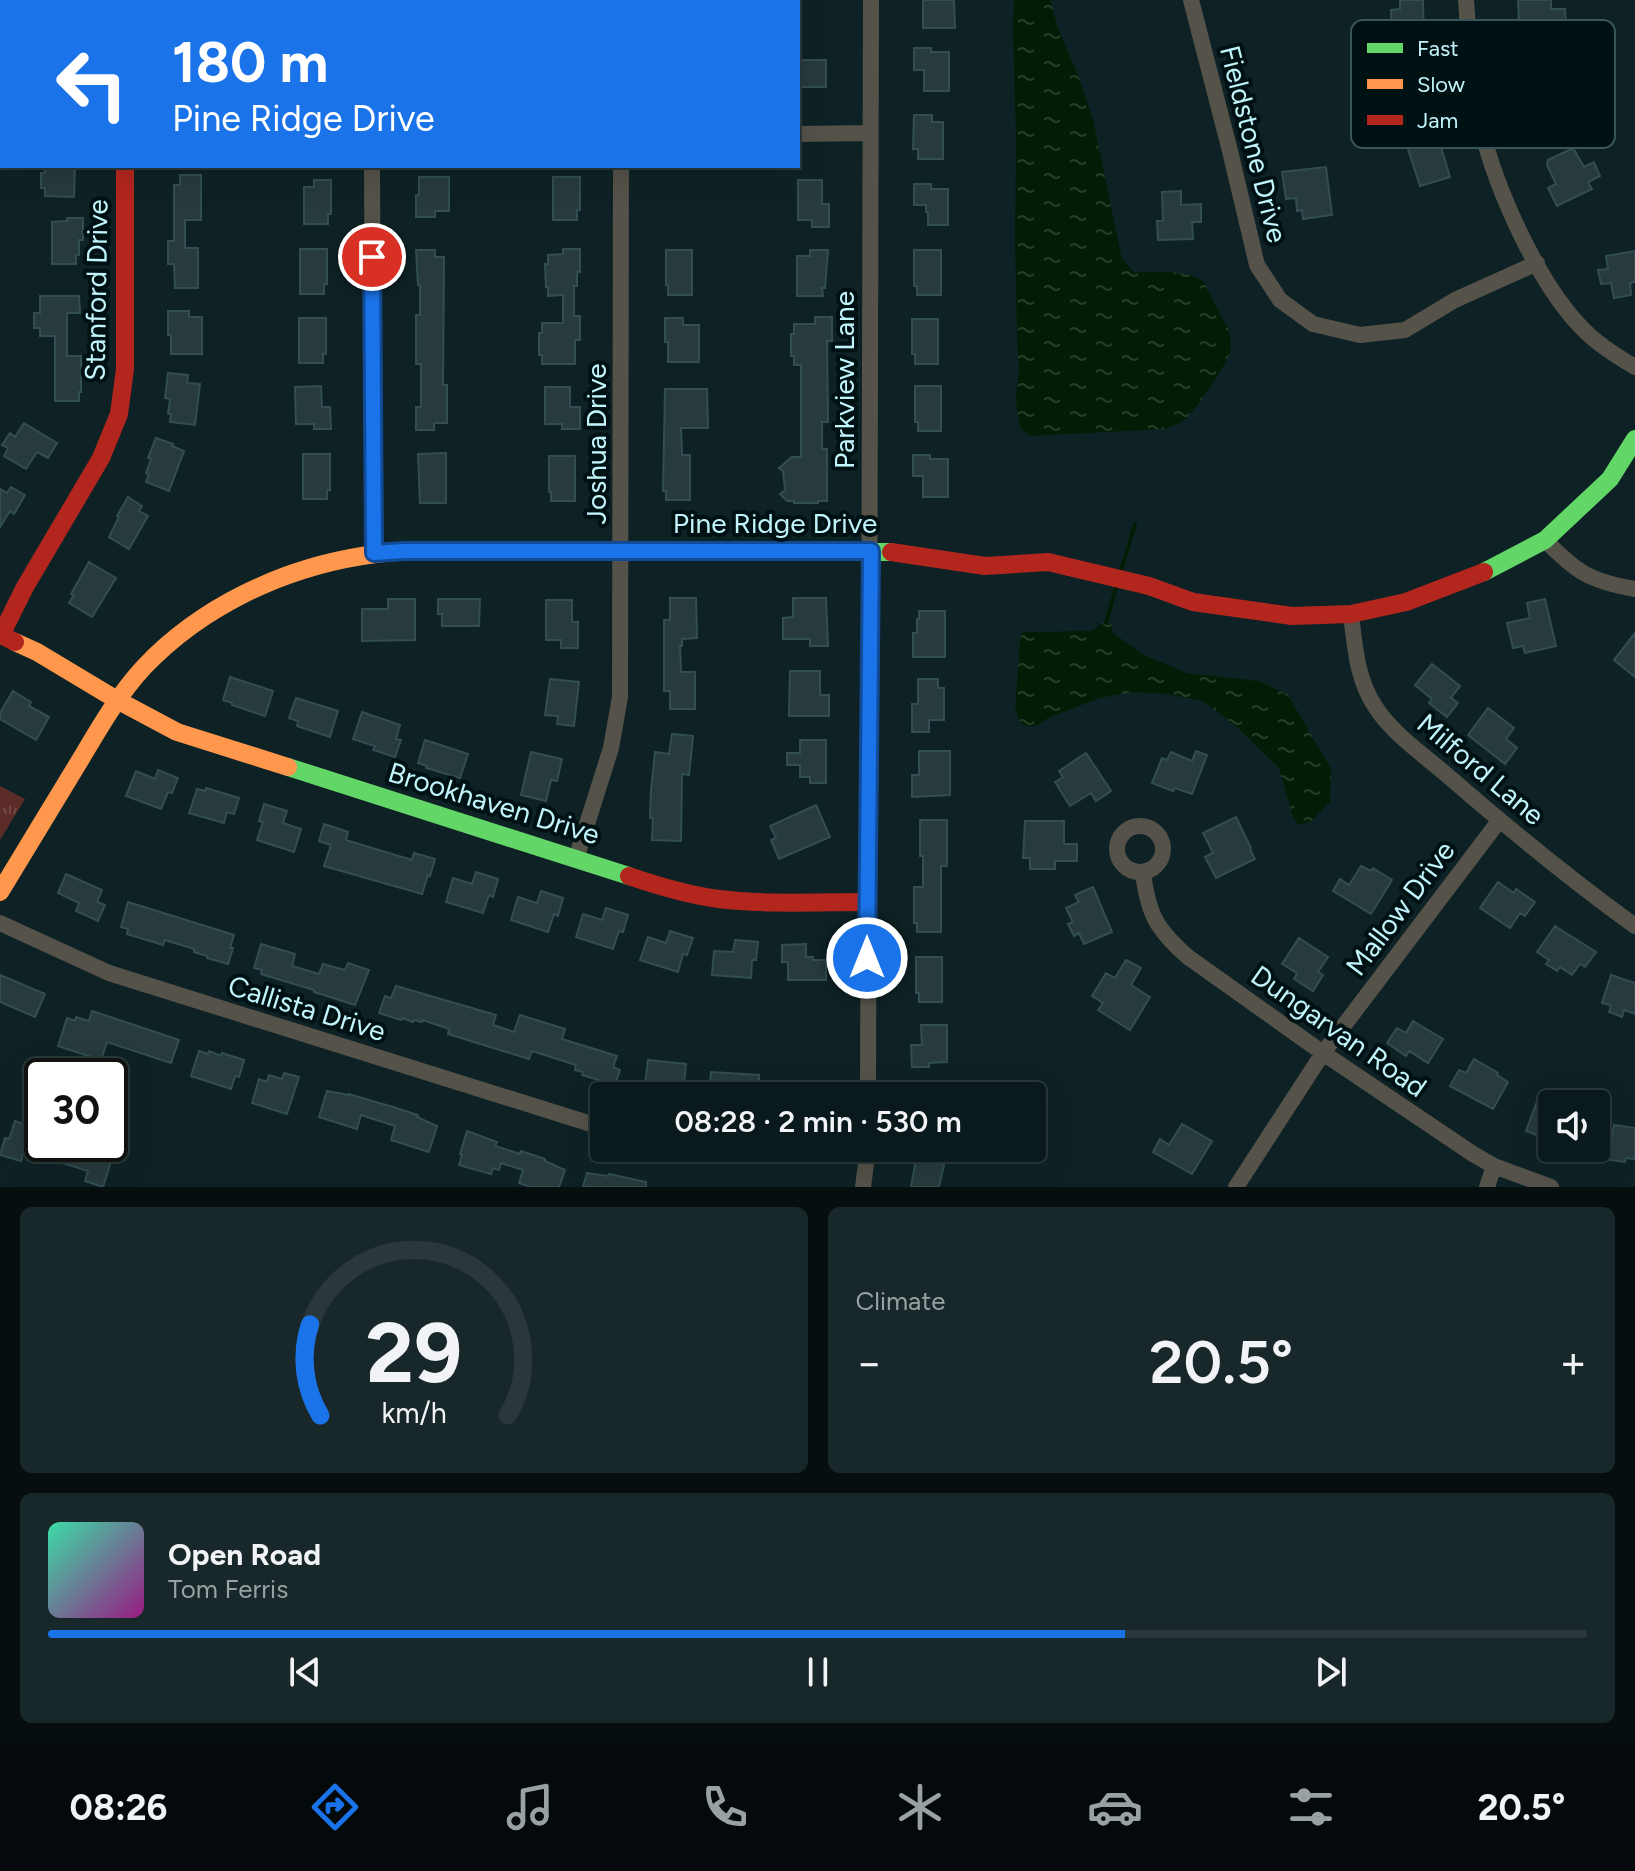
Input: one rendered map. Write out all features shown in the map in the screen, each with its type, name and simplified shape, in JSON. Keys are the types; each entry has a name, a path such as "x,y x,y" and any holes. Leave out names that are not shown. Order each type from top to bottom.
{"street":[{"name":"Parkview Lane","path":"868,1082 871,0"},
{"name":"Fieldstone Drive","path":"1191,0 1257,265 1280,300 1313,324 1360,335 1405,330 1455,300 1537,263"},
{"path":"1466,0 1468,20"},
{"path":"800,134 870,133"},
{"path":"1488,148 1504,196 1555,292 1586,332 1635,367"},
{"name":"Stanford Drive","path":"117,700 37,652 1,635 25,587 101,458 119,414 125,369 125,168"},
{"path":"372,168 374,553"},
{"name":"Joshua Drive","path":"576,859 611,748 619,712 622,551 621,168"},
{"name":"Pine Ridge Drive","path":"0,892 117,700 146,665 200,619 251,589 342,559 404,551 897,552 985,566 1048,562 1149,586 1193,602 1292,616 1351,614 1406,602 1488,571 1545,540 1610,479 1635,439"},
{"path":"1545,540 1569,565 1592,578 1635,589"},
{"name":"Milford Lane","path":"1351,614 1356,663 1377,709 1393,728 1499,821 1635,926"},
{"name":"Brookhaven Drive","path":"117,700 177,732 654,885 717,898 750,901 867,902"},
{"name":"Mallow Drive","path":"1236,1187 1323,1053 1499,821"},
{"name":"Dungarvan Road","path":"1143,873 1146,898 1160,929 1188,957 1473,1154 1494,1166 1551,1187"},
{"name":"Callista Drive","path":"0,923 109,973 590,1124"},
{"path":"863,1187 866,1162"},
{"path":"1487,1187 1494,1166"}],"green space":[{"path":"0,786 25,799 0,840"}],"water":[{"path":"1014,0 1050,0 1093,120 1122,259 1134,272 1178,273 1203,281 1228,329 1231,348 1219,373 1187,417 1165,429 1030,436 1021,429 1016,394 1019,373"},
{"path":"1099,623 1111,624 1113,633 1144,655 1187,673 1259,681 1288,695 1331,769 1330,802 1311,821 1298,825 1279,768 1237,727 1203,701 1133,692 1100,698 1048,718 1036,726 1025,726 1015,709 1023,632 1091,631"}],"building":[{"path":"923,0 954,0 955,28 923,28"},
{"path":"1400,0 1423,0 1423,20 1391,20 1391,10 1400,9"},
{"path":"1518,0 1551,0 1551,9 1565,9 1566,20 1519,20"},
{"path":"914,48 949,52 949,91 924,91 924,70 914,70"},
{"path":"800,60 826,60 826,87 800,87"},
{"path":"914,115 932,115 932,122 943,122 943,159 918,159 918,149 913,149"},
{"path":"1408,148 1441,148 1450,177 1420,186"},
{"path":"1573,148 1584,167 1594,162 1600,176 1588,182 1592,189 1557,206 1548,188 1556,184 1547,165 1548,160"},
{"path":"1326,167 1332,215 1303,219 1302,210 1297,211 1296,198 1286,199 1282,172"},
{"path":"45,168 75,168 74,197 45,196 45,188 41,188 41,173 45,173"},
{"path":"180,175 201,175 201,220 185,220 185,248 198,248 198,288 175,288 174,264 168,264 168,241 174,241 174,185 180,185"},
{"path":"419,177 449,177 449,211 435,211 435,217 416,217"},
{"path":"553,177 580,177 577,220 553,220"},
{"path":"314,180 331,180 328,224 304,224 304,187 314,187"},
{"path":"798,180 822,180 822,204 829,204 829,227 812,227 812,220 798,220"},
{"path":"914,184 931,184 931,189 948,189 948,225 928,225 926,205 914,205"},
{"path":"1181,191 1181,205 1201,204 1201,222 1192,222 1193,239 1158,240 1157,221 1163,221 1162,192"},
{"path":"67,218 83,218 79,255 76,255 76,264 52,264 52,222 67,221"},
{"path":"300,249 327,249 324,294 300,294"},
{"path":"563,249 580,249 580,272 577,272 577,286 574,286 574,316 580,316 580,340 575,340 575,364 542,364 539,333 542,333 542,323 563,323 563,295 548,296 545,264 548,264 548,255 563,254"},
{"path":"416,250 435,250 435,257 444,257 443,385 447,385 447,423 434,423 434,430 416,430 416,407 421,407 421,364 416,364 416,315 420,315 420,285"},
{"path":"666,250 692,250 692,295 668,295"},
{"path":"810,250 828,250 823,296 797,296 797,256 810,256"},
{"path":"914,250 941,250 941,295 917,295"},
{"path":"1635,251 1635,282 1630,283 1631,295 1614,298 1611,283 1601,284 1598,270 1608,269 1606,256"},
{"path":"40,296 79,296 80,313 67,313 67,356 81,356 79,401 55,401 55,336 40,336 40,328 34,328 34,313 40,313"},
{"path":"168,311 189,311 189,317 202,317 202,354 171,354"},
{"path":"815,317 832,317 832,341 827,341 828,422 822,422 822,449 827,449 827,501 794,503 780,494 785,490 783,471 779,468 792,457 801,457 801,365 794,365 794,356 791,356 791,334 794,334 794,324 815,324"},
{"path":"299,318 326,318 323,363 299,363"},
{"path":"665,318 683,318 683,325 699,325 699,362 668,362"},
{"path":"912,319 938,319 938,364 915,364"},
{"path":"168,373 188,375 187,383 200,384 195,425 170,422 170,399 165,398"},
{"path":"321,386 322,407 330,407 331,429 314,429 314,424 296,424 295,387"},
{"path":"915,386 941,386 941,431 918,431"},
{"path":"545,387 570,387 570,407 580,407 580,429 562,429 562,424 545,424"},
{"path":"665,389 707,389 708,428 681,428 682,455 690,455 690,500 666,500 666,491 663,491"},
{"path":"24,423 57,443 48,458 37,452 26,469 4,456 8,448 2,445 10,433 15,437"},
{"path":"156,438 184,451 169,491 146,482 151,459 148,458"},
{"path":"446,453 446,503 420,503 418,454"},
{"path":"303,454 330,454 327,499 303,499"},
{"path":"913,455 948,459 948,497 923,497 923,476 913,476"},
{"path":"549,456 575,456 575,501 551,501"},
{"path":"11,487 25,495 14,514 10,511 0,527 0,489 7,493"},
{"path":"128,497 142,506 139,511 148,516 129,549 109,537"},
{"path":"89,562 116,578 92,617 69,603"},
{"path":"670,598 696,598 697,638 682,639 680,646 681,672 695,672 695,709 670,709 670,691 664,691 664,620 670,620"},
{"path":"793,598 826,598 828,646 810,646 810,639 783,639 783,618 793,617"},
{"path":"388,599 415,599 415,640 362,641 362,609 388,609"},
{"path":"438,599 480,599 479,626 442,626"},
{"path":"1545,599 1556,646 1525,653 1523,646 1513,648 1507,623 1530,618 1527,603"},
{"path":"546,600 572,600 572,622 578,622 578,648 561,648 561,640 546,640"},
{"path":"919,611 945,611 945,657 913,657 913,633 917,633"},
{"path":"1635,633 1635,677 1614,660"},
{"path":"1432,664 1460,686 1451,698 1458,703 1447,717 1429,703 1432,699 1415,685"},
{"path":"790,671 820,671 820,695 829,695 829,716 789,716"},
{"path":"230,677 273,691 265,716 223,700"},
{"path":"550,679 579,682 574,726 557,724 558,716 545,715"},
{"path":"918,679 938,679 938,688 944,688 944,720 929,720 929,732 912,732 912,704 918,704"},
{"path":"13,691 31,702 29,706 49,717 36,740 0,719 0,713"},
{"path":"296,698 338,711 330,737 297,726 298,721 289,718"},
{"path":"1488,708 1514,728 1506,739 1517,748 1505,764 1468,735"},
{"path":"362,712 400,725 396,739 401,740 395,757 353,739"},
{"path":"672,734 693,736 689,775 682,774 681,841 652,840 653,818 650,818 655,752 669,754"},
{"path":"425,740 468,754 460,778 418,763"},
{"path":"800,740 826,740 826,783 810,783 810,777 800,777 800,765 787,765 787,753 800,753"},
{"path":"919,751 950,751 950,795 912,797 912,775 919,775"},
{"path":"1196,751 1207,755 1192,794 1152,783 1162,758 1167,760 1171,752 1192,761"},
{"path":"531,752 562,759 557,781 551,780 546,801 521,795"},
{"path":"1086,753 1111,791 1096,801 1091,793 1070,806 1055,782 1063,777 1059,771"},
{"path":"158,770 178,778 161,809 126,796 136,771 155,779"},
{"path":"206,788 239,798 234,814 227,812 224,823 189,813 197,789 205,791"},
{"path":"264,804 287,811 283,823 301,829 294,852 257,840 263,822 259,821"},
{"path":"816,805 830,837 779,859 771,840 776,838 770,826"},
{"path":"1236,817 1255,859 1216,878 1205,857 1213,853 1203,833"},
{"path":"920,820 947,820 947,866 941,866 941,932 917,932 917,923 914,923 914,887 923,887"},
{"path":"1025,821 1064,821 1064,844 1077,844 1077,861 1055,861 1055,869 1030,869 1030,858 1023,858"},
{"path":"324,824 348,832 346,840 412,860 414,853 435,859 422,894 324,866 331,845 319,841"},
{"path":"1361,866 1371,871 1373,868 1392,880 1371,914 1333,891 1340,879 1349,885"},
{"path":"476,872 498,879 493,897 489,895 483,913 446,902 453,878 472,884"},
{"path":"66,874 102,890 97,902 105,905 98,921 76,911 79,903 58,893"},
{"path":"1498,882 1514,893 1516,889 1535,902 1525,916 1520,913 1510,928 1480,908"},
{"path":"1093,887 1112,932 1084,944 1079,933 1074,936 1068,924 1073,922 1066,908 1079,902 1075,895"},
{"path":"541,891 563,898 558,916 554,914 548,932 511,920 518,897 537,903"},
{"path":"128,902 234,935 228,964 165,940 163,945 127,934 128,929 121,927"},
{"path":"606,908 628,915 613,949 576,937 583,914 602,920"},
{"path":"1555,926 1596,952 1585,967 1580,964 1572,975 1560,967 1557,971 1546,964 1549,960 1537,952"},
{"path":"670,931 693,938 687,955 683,954 678,972 640,960 648,937 666,943"},
{"path":"1299,938 1328,957 1318,972 1323,975 1313,991 1294,979 1297,973 1282,964"},
{"path":"735,940 758,942 756,960 752,960 751,978 712,975 714,951 733,952"},
{"path":"261,944 295,954 292,966 319,974 323,964 345,970 348,963 369,970 355,1005 261,974 262,970 254,968"},
{"path":"806,944 806,957 826,960 826,980 788,980 788,962 782,962 782,945"},
{"path":"916,957 942,957 942,1002 919,1002"},
{"path":"1126,960 1141,968 1131,985 1150,997 1130,1030 1098,1010 1103,1003 1092,996 1106,973 1115,978"},
{"path":"0,975 45,994 35,1017 0,1002"},
{"path":"1611,975 1635,983 1635,1014 1624,1010 1622,1017 1609,1012 1611,1005 1602,1003"},
{"path":"396,986 496,1015 493,1025 514,1032 520,1015 565,1029 562,1039 617,1056 613,1067 620,1070 616,1082 582,1075 583,1072 575,1070 576,1065 532,1051 529,1059 448,1034 449,1029 423,1020 413,1022 379,1013 385,996 391,998"},
{"path":"92,1011 179,1040 171,1063 107,1042 102,1058 58,1046 67,1018 89,1021"},
{"path":"1413,1021 1443,1039 1428,1063 1409,1051 1406,1056 1387,1043 1397,1028 1406,1033"},
{"path":"921,1025 947,1025 947,1062 929,1063 929,1067 912,1067 911,1045 922,1045"},
{"path":"199,1051 221,1056 222,1053 244,1060 231,1089 191,1076"},
{"path":"1474,1059 1508,1082 1493,1109 1450,1086 1459,1070 1466,1073"},
{"path":"648,1060 686,1064 684,1082 645,1082"},
{"path":"711,1072 759,1075 759,1082 710,1082"},
{"path":"284,1073 299,1077 287,1114 252,1103 259,1079 267,1082 269,1075 282,1079"},
{"path":"327,1091 393,1107 418,1115 437,1126 429,1152 391,1140 395,1126 361,1115 357,1129 319,1117"},
{"path":"1538,1099 1538,1136 1526,1131"},
{"path":"15,1121 24,1124 21,1161 0,1155 5,1138 9,1139"},
{"path":"1182,1124 1212,1141 1192,1174 1153,1152 1160,1139 1169,1145"},
{"path":"1614,1125 1635,1128 1635,1159 1626,1158 1625,1162 1610,1160"},
{"path":"467,1131 497,1142 495,1146 545,1159 565,1170 559,1187 530,1187 519,1183 523,1170 501,1163 499,1170 493,1168 491,1174 459,1165"},
{"path":"59,1162 111,1162 103,1187 85,1181 88,1171"},
{"path":"915,1162 944,1165 939,1187 911,1187"},
{"path":"587,1173 646,1182 646,1187 583,1187"}],"waterway":[{"path":"1121,571 1135,524"},
{"path":"1106,623 1116,587"}],"traffic: fast":[{"path":"1484,572 1545,540 1610,479 1635,439"},
{"path":"520,551 891,552"},
{"path":"288,767 629,876"}],"traffic: slow":[{"path":"0,892 126,688 166,646 191,626 272,581 332,562 421,550 520,551"},
{"path":"15,642 177,732 288,767"}],"traffic: jam":[{"path":"15,642 1,635 25,587 101,458 119,414 125,369 125,168"},
{"path":"891,552 985,566 1048,562 1149,586 1193,602 1292,616 1351,614 1406,602 1484,572"},
{"path":"629,876 673,890 737,901 867,902"}],"route":[{"path":"372,257 374,553 871,551 867,958"}]}
